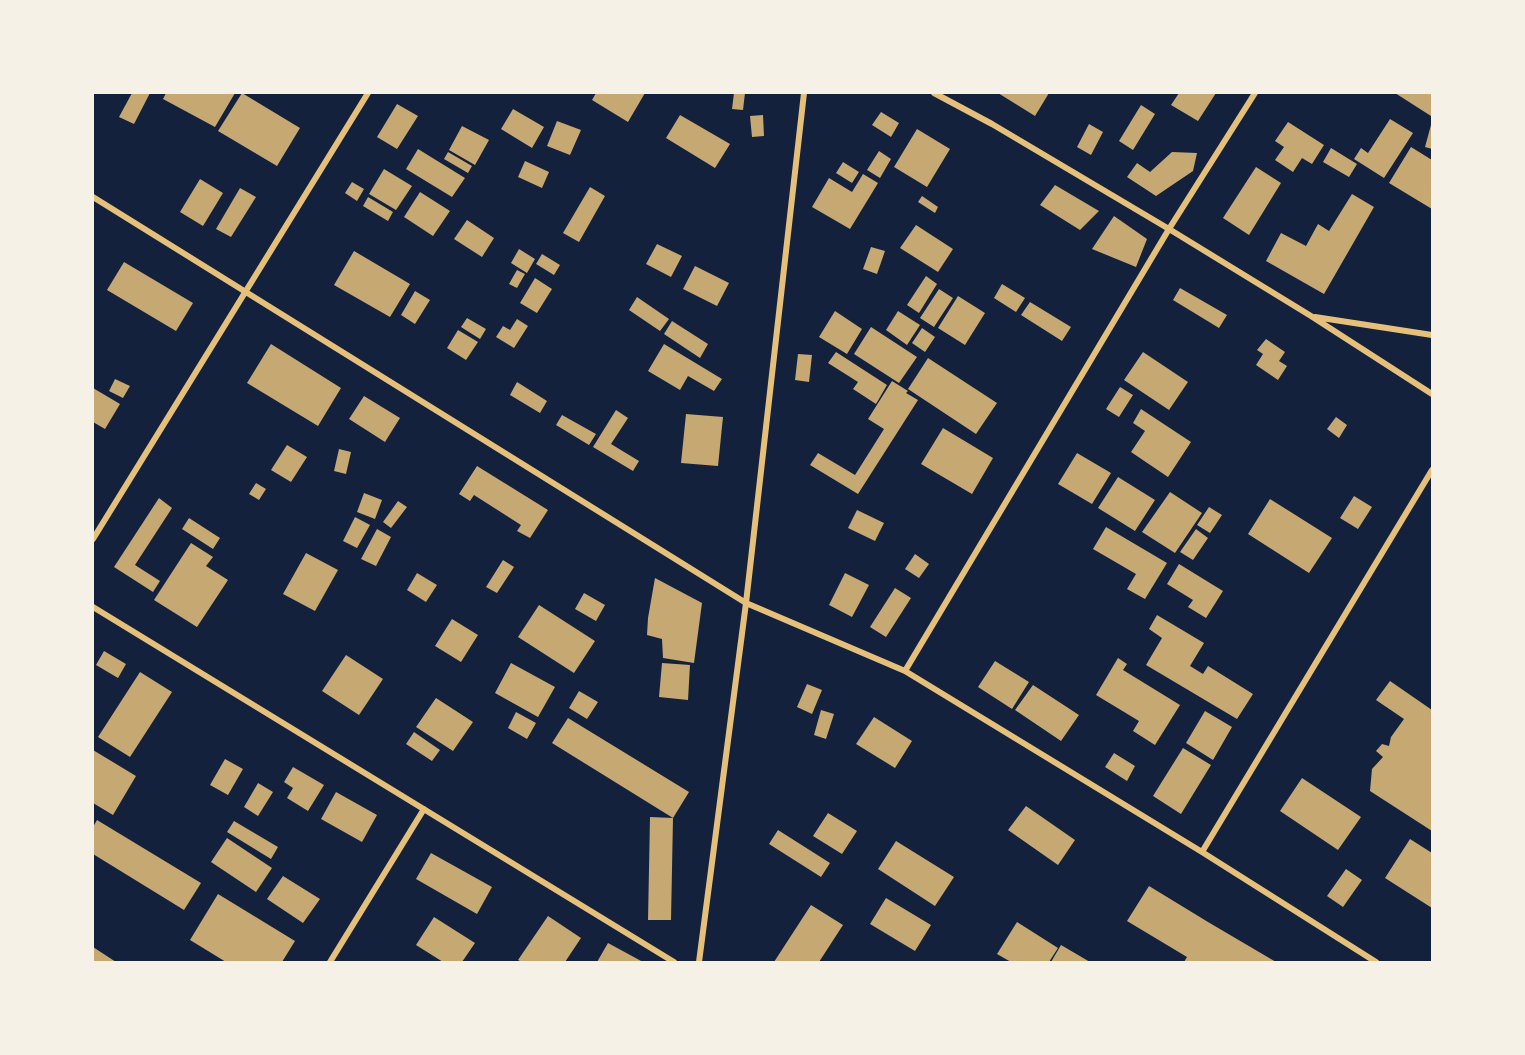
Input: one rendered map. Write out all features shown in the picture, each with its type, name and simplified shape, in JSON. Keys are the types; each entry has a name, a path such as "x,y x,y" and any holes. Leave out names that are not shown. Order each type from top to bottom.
{"street":[{"path":"93,539 368,93"},
{"path":"699,962 746,603 804,93"},
{"path":"934,93 992,124 1169,229 1432,394"},
{"path":"905,671 1169,229 1255,93"},
{"path":"93,197 746,603 905,671 1202,852 1376,962"},
{"path":"1311,316 1432,335"},
{"path":"1202,852 1432,470"},
{"path":"93,607 674,962"},
{"path":"330,962 424,809"}],"building":[{"path":"132,93 150,93 134,124 119,117"},
{"path":"166,93 235,93 215,127 163,99"},
{"path":"242,93 300,128 277,166 218,131"},
{"path":"596,93 645,93 628,122 592,100"},
{"path":"734,93 745,93 743,110 732,109"},
{"path":"998,93 1049,93 1035,116"},
{"path":"1179,93 1216,93 1198,121 1171,105"},
{"path":"1395,93 1432,93 1432,115 1431,116"},
{"path":"397,104 418,116 397,149 377,137"},
{"path":"1141,105 1155,114 1133,150 1119,141"},
{"path":"513,109 544,127 532,148 501,129"},
{"path":"881,112 899,123 891,137 872,125"},
{"path":"680,115 730,144 715,168 666,138"},
{"path":"763,115 764,136 752,137 750,116"},
{"path":"1390,119 1413,133 1384,178 1354,159 1361,148 1368,153"},
{"path":"557,121 581,130 570,155 547,146"},
{"path":"1288,122 1324,145 1312,164 1302,158 1293,172 1275,160 1284,147 1275,141"},
{"path":"1089,124 1103,132 1091,155 1077,147"},
{"path":"1432,125 1432,149 1425,147"},
{"path":"462,126 489,140 475,165 449,150"},
{"path":"917,129 950,149 927,187 894,167"},
{"path":"1411,147 1432,160 1432,209 1389,183"},
{"path":"1331,148 1357,164 1349,177 1323,162"},
{"path":"418,149 465,178 452,197 406,169"},
{"path":"879,151 891,159 880,178 867,170"},
{"path":"448,152 472,166 468,173 444,159"},
{"path":"1172,152 1197,153 1193,171 1156,196 1127,177 1137,163 1150,172"},
{"path":"525,161 549,172 542,188 518,177"},
{"path":"843,162 859,172 852,183 836,173"},
{"path":"1256,167 1281,183 1249,235 1223,218"},
{"path":"384,169 412,186 396,210 369,194"},
{"path":"863,174 878,183 850,229 812,207 829,178 852,192"},
{"path":"200,179 223,193 203,226 180,212"},
{"path":"352,182 364,189 357,201 345,193"},
{"path":"1055,185 1099,211 1080,230 1040,205"},
{"path":"590,187 605,196 579,242 563,233"},
{"path":"240,188 256,197 231,237 216,229"},
{"path":"420,192 450,211 433,236 404,217"},
{"path":"1352,194 1374,207 1324,294 1266,261 1281,233 1306,246 1318,224 1329,231"},
{"path":"922,196 938,207 935,213 918,202"},
{"path":"368,197 393,212 388,221 363,206"},
{"path":"1114,216 1147,239 1136,267 1092,249"},
{"path":"467,220 494,238 482,257 454,239"},
{"path":"916,225 953,249 938,272 900,248"},
{"path":"657,244 682,256 671,277 646,264"},
{"path":"871,247 885,251 877,274 863,269"},
{"path":"519,249 535,259 527,273 511,263"},
{"path":"354,251 410,284 390,317 334,285"},
{"path":"542,254 560,265 554,275 536,264"},
{"path":"124,262 193,303 176,331 107,290"},
{"path":"695,266 729,283 717,306 683,289"},
{"path":"517,270 525,274 517,288 509,284"},
{"path":"926,276 937,284 919,313 907,305"},
{"path":"535,278 552,289 537,313 520,303"},
{"path":"1002,284 1025,298 1016,312 994,298"},
{"path":"1180,288 1227,315 1219,328 1173,300"},
{"path":"939,289 953,298 934,327 920,318"},
{"path":"415,291 430,300 415,324 401,315"},
{"path":"958,296 985,313 965,345 938,328"},
{"path":"637,297 669,319 660,331 629,310"},
{"path":"1030,302 1071,327 1062,341 1021,315"},
{"path":"835,311 862,329 847,354 819,337"},
{"path":"898,311 920,325 907,345 886,330"},
{"path":"467,318 486,329 480,339 461,327"},
{"path":"517,319 528,326 514,348 496,337 503,326 510,330"},
{"path":"672,321 708,344 700,358 664,334"},
{"path":"871,327 917,357 899,383 854,354"},
{"path":"922,328 935,337 925,352 912,343"},
{"path":"458,330 478,342 466,360 447,348"},
{"path":"1266,339 1285,352 1279,361 1287,366 1278,380 1256,365 1263,354 1257,350"},
{"path":"271,344 341,388 318,426 247,383"},
{"path":"664,344 722,379 714,391 688,376 680,390 648,371"},
{"path":"836,352 887,385 876,404 853,389 858,382 828,363"},
{"path":"1143,352 1188,382 1169,410 1124,380"},
{"path":"798,354 812,355 809,382 795,380"},
{"path":"928,358 997,403 976,434 908,389"},
{"path":"115,379 130,386 123,398 109,391"},
{"path":"892,381 918,400 858,494 810,465 818,453 855,475 884,429 868,419"},
{"path":"517,382 547,401 540,413 510,395"},
{"path":"1120,387 1133,395 1119,417 1106,409"},
{"path":"93,388 120,404 105,429 93,422"},
{"path":"364,396 400,418 385,442 349,419"},
{"path":"1141,409 1191,442 1168,477 1131,452 1145,431 1133,423"},
{"path":"616,410 628,418 611,444 639,461 633,471 593,447"},
{"path":"686,414 723,417 718,466 681,463"},
{"path":"562,415 596,434 589,445 556,425"},
{"path":"1336,417 1347,425 1339,438 1327,429"},
{"path":"943,428 993,458 972,494 921,464"},
{"path":"287,445 307,457 291,482 271,470"},
{"path":"339,449 351,452 346,474 334,471"},
{"path":"1077,453 1111,473 1092,504 1058,484"},
{"path":"477,466 548,510 530,538 517,531 521,525 474,495 470,501 459,494"},
{"path":"1118,477 1155,500 1135,531 1098,508"},
{"path":"256,483 266,489 259,500 249,494"},
{"path":"1170,492 1202,513 1175,553 1142,532"},
{"path":"364,493 382,500 375,519 357,512"},
{"path":"1354,496 1372,507 1358,529 1340,518"},
{"path":"159,498 172,508 135,565 160,581 153,592 114,567"},
{"path":"1270,499 1332,538 1309,573 1248,534"},
{"path":"398,501 407,507 391,528 383,522"},
{"path":"1209,507 1222,515 1210,533 1197,525"},
{"path":"857,510 884,523 875,541 848,528"},
{"path":"355,517 370,525 357,548 343,541"},
{"path":"189,518 220,538 213,549 182,529"},
{"path":"1106,527 1167,563 1145,599 1127,589 1136,574 1093,549"},
{"path":"377,529 391,537 376,566 361,559"},
{"path":"1196,529 1208,538 1193,560 1180,552"},
{"path":"191,543 213,557 206,566 228,580 197,627 154,600"},
{"path":"306,553 338,570 315,611 283,594"},
{"path":"915,554 929,564 919,578 905,569"},
{"path":"503,560 514,567 497,593 486,587"},
{"path":"1179,564 1223,591 1206,618 1188,607 1193,600 1167,584"},
{"path":"417,573 437,585 426,602 407,590"},
{"path":"845,573 869,585 852,617 829,605"},
{"path":"655,578 702,603 694,663 663,658 662,639 647,635"},
{"path":"895,588 911,598 886,637 870,627"},
{"path":"584,593 605,605 596,621 575,609"},
{"path":"539,605 595,641 574,673 518,637"},
{"path":"1157,615 1204,643 1190,666 1203,674 1208,666 1253,694 1237,719 1146,665 1162,638 1149,629"},
{"path":"452,619 478,635 461,662 435,646"},
{"path":"104,651 126,664 118,678 96,665"},
{"path":"346,655 383,679 359,715 322,691"},
{"path":"1118,658 1127,664 1123,670 1180,705 1155,745 1133,731 1139,721 1096,695"},
{"path":"995,661 1029,682 1012,709 978,687"},
{"path":"511,663 555,687 538,717 495,693"},
{"path":"662,663 690,665 688,700 659,697"},
{"path":"140,672 172,692 130,757 98,737"},
{"path":"1390,681 1432,710 1432,831 1370,791 1372,769 1383,757 1376,751 1382,744 1389,746 1391,737 1404,719 1376,700"},
{"path":"807,684 822,690 812,714 797,707"},
{"path":"1033,685 1079,715 1061,741 1015,710"},
{"path":"579,691 598,702 587,719 569,708"},
{"path":"436,698 473,722 453,751 416,727"},
{"path":"821,710 834,714 826,739 814,735"},
{"path":"1205,711 1232,727 1213,760 1186,743"},
{"path":"516,712 536,723 527,739 508,728"},
{"path":"874,717 912,741 895,768 856,744"},
{"path":"568,718 689,792 673,818 552,743"},
{"path":"414,732 440,750 432,761 406,744"},
{"path":"1183,748 1211,765 1181,814 1153,796"},
{"path":"93,750 136,776 113,815 93,803"},
{"path":"1114,753 1135,766 1127,781 1105,767"},
{"path":"225,759 243,769 228,795 210,785"},
{"path":"293,767 324,785 308,811 287,798 293,788 284,782"},
{"path":"1302,778 1361,817 1338,850 1280,811"},
{"path":"258,783 273,792 258,816 244,807"},
{"path":"336,792 377,815 362,842 321,819"},
{"path":"1026,806 1075,840 1058,865 1008,830"},
{"path":"828,813 857,831 842,854 813,836"},
{"path":"650,817 673,818 671,920 648,920"},
{"path":"97,820 201,883 184,910 93,854 93,827"},
{"path":"234,821 278,847 271,859 227,832"},
{"path":"778,830 830,863 821,877 769,844"},
{"path":"227,838 272,868 256,892 211,862"},
{"path":"1410,839 1432,853 1432,908 1385,878"},
{"path":"896,841 954,877 935,906 878,869"},
{"path":"431,853 492,887 477,914 416,879"},
{"path":"1346,869 1362,880 1343,907 1327,896"},
{"path":"283,876 320,899 303,923 267,899"},
{"path":"1149,886 1276,962 1184,962 1187,957 1127,921"},
{"path":"218,894 295,941 282,962 226,962 190,940"},
{"path":"886,898 931,925 915,951 870,924"},
{"path":"811,905 843,925 819,962 774,962"},
{"path":"548,916 581,938 565,962 522,962 518,960"},
{"path":"434,917 475,943 462,962 443,962 416,945"},
{"path":"1017,922 1058,948 1049,962 1011,962 997,954"},
{"path":"608,943 643,962 597,962"},
{"path":"1061,945 1090,962 1051,962"},
{"path":"93,947 116,962 93,962"}]}
